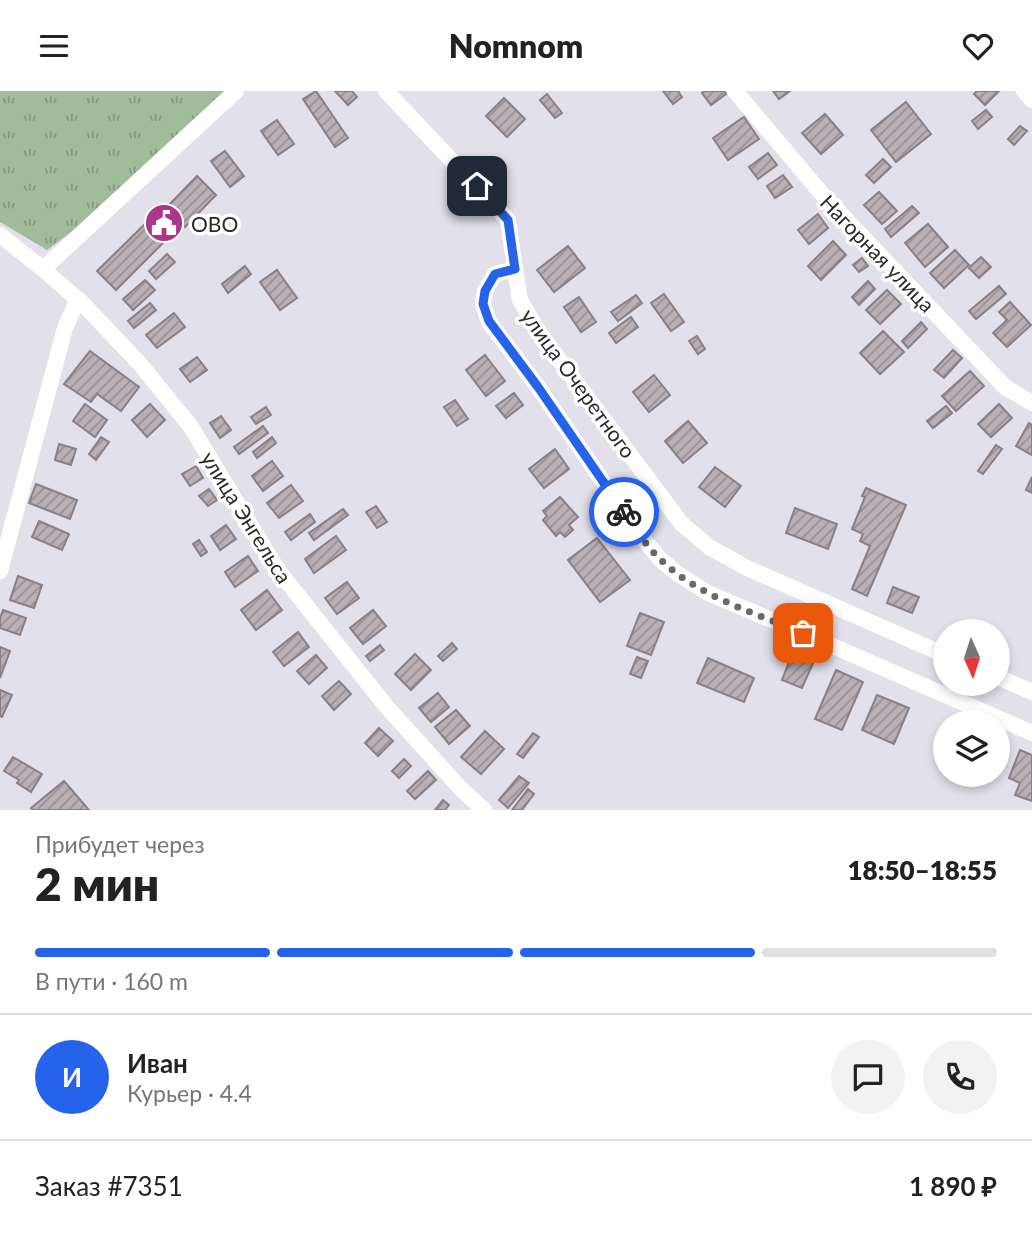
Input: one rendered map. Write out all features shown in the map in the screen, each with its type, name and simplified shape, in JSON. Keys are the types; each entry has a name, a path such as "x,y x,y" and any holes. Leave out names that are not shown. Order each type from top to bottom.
{"street":[{"path":"43,269 236,91"},
{"name":"улица Очеретного","path":"386,91 508,220 520,300 540,334 681,523 709,547 747,568 933,650"},
{"name":"Нагорная улица","path":"735,91 822,194 1004,387 1032,403"},
{"path":"1024,91 1032,100"},
{"name":"улица Энгельса","path":"0,235 78,299 140,363 191,427 277,569 386,706 461,789 484,810"},
{"name":"улица Очеретного","path":"515,269 495,274 485,291 483,304 489,321 637,531 660,559 708,593 1032,733"},
{"path":"0,571 3,547 65,328 78,299"},
{"path":"1010,682 1032,692"}],"green space":[{"path":"0,91 227,91 90,218 47,250 0,222"}],"building":[{"path":"316,91 348,138 335,147 303,99"},
{"path":"335,91 352,91 357,97 348,105"},
{"path":"663,91 678,91 682,97 673,104"},
{"path":"724,91 726,94 711,105 702,93"},
{"path":"773,91 790,91 779,99"},
{"path":"977,91 999,91 985,105 974,94"},
{"path":"547,94 562,113 555,118 540,100"},
{"path":"504,98 525,119 507,137 486,116"},
{"path":"906,102 931,134 896,162 871,130"},
{"path":"986,110 992,117 978,129 972,121"},
{"path":"825,114 843,135 821,154 802,133"},
{"path":"744,117 759,139 728,160 713,138"},
{"path":"277,120 294,144 278,155 261,131"},
{"path":"1020,126 1027,131 1014,145 1008,139"},
{"path":"225,151 244,176 230,187 211,161"},
{"path":"768,153 777,165 758,179 749,167"},
{"path":"883,159 891,167 874,183 866,175"},
{"path":"783,175 792,187 775,198 767,186"},
{"path":"197,176 216,195 185,227 166,208"},
{"path":"879,192 897,211 882,224 864,205"},
{"path":"912,206 919,213 891,237 885,229"},
{"path":"818,214 828,228 809,244 798,230"},
{"path":"146,223 165,241 116,290 97,271"},
{"path":"928,224 948,247 925,267 905,243"},
{"path":"833,241 846,255 821,280 808,266"},
{"path":"568,246 585,268 554,292 537,270"},
{"path":"955,250 969,265 944,288 930,273"},
{"path":"167,254 175,262 156,279 149,271"},
{"path":"981,257 991,267 979,278 969,268"},
{"path":"862,258 868,266 859,272 853,265"},
{"path":"245,266 251,274 228,293 222,284"},
{"path":"277,270 297,298 280,310 260,282"},
{"path":"145,280 155,290 133,310 123,299"},
{"path":"868,281 875,289 859,305 852,297"},
{"path":"999,286 1006,294 976,319 969,311"},
{"path":"887,290 901,304 880,324 866,310"},
{"path":"664,294 684,322 671,331 651,303"},
{"path":"636,295 642,303 618,321 611,312"},
{"path":"579,297 596,322 581,332 564,307"},
{"path":"1010,302 1031,325 1007,347 993,333 1007,320 999,312"},
{"path":"150,303 156,310 134,328 128,321"},
{"path":"174,313 185,327 157,348 146,335"},
{"path":"631,317 638,327 616,343 609,333"},
{"path":"921,322 927,329 908,348 902,341"},
{"path":"883,331 904,352 880,374 860,353"},
{"path":"697,336 705,349 698,354 689,341"},
{"path":"953,350 962,358 944,378 934,370"},
{"path":"90,351 139,387 121,411 97,394 91,402 64,384"},
{"path":"485,355 505,381 486,396 466,370"},
{"path":"197,357 207,370 190,382 180,369"},
{"path":"970,371 984,386 956,411 942,396"},
{"path":"654,375 670,395 649,412 633,392"},
{"path":"514,393 523,405 506,418 496,406"},
{"path":"455,400 468,419 457,426 444,407"},
{"path":"85,404 107,420 95,437 73,421"},
{"path":"150,404 165,420 147,437 132,420"},
{"path":"999,404 1012,418 991,437 978,424"},
{"path":"946,406 952,413 933,428 927,421"},
{"path":"266,407 271,415 256,424 251,417"},
{"path":"221,416 231,430 220,438 210,423"},
{"path":"688,421 707,443 683,463 665,441"},
{"path":"1029,423 1032,425 1032,455 1016,446"},
{"path":"263,426 268,433 239,454 234,447"},
{"path":"101,437 109,442 96,460 89,454"},
{"path":"272,437 276,443 257,458 253,452"},
{"path":"59,444 76,449 71,465 55,460"},
{"path":"996,445 1002,449 983,474 978,471"},
{"path":"555,449 569,469 544,488 529,469"},
{"path":"272,461 283,476 263,491 252,476"},
{"path":"196,466 203,478 190,486 182,474"},
{"path":"715,467 741,486 725,507 699,487"},
{"path":"1032,477 1032,493 1026,490"},
{"path":"36,484 77,500 70,519 29,503"},
{"path":"291,485 303,501 279,518 267,503"},
{"path":"866,488 906,505 867,596 852,589 870,546 860,541 863,534 852,529"},
{"path":"209,489 217,500 208,506 199,496"},
{"path":"560,497 578,517 569,525 573,530 565,537 560,532 556,536 543,520 547,516 543,511"},
{"path":"376,506 387,522 377,528 366,512"},
{"path":"795,508 837,524 828,549 786,533"},
{"path":"343,509 348,515 314,540 309,533"},
{"path":"310,514 315,522 291,540 285,532"},
{"path":"39,521 69,534 62,550 32,537"},
{"path":"226,525 236,539 220,550 211,536"},
{"path":"336,536 346,550 314,573 305,559"},
{"path":"597,538 630,580 600,602 568,560"},
{"path":"199,540 207,552 201,556 193,544"},
{"path":"248,556 258,571 235,587 225,572"},
{"path":"18,576 42,585 34,608 10,600"},
{"path":"347,582 359,598 337,614 325,598"},
{"path":"893,587 919,597 912,613 887,603"},
{"path":"267,590 282,610 256,630 241,610"},
{"path":"3,610 26,618 20,635 0,628"},
{"path":"373,610 386,626 363,644 350,628"},
{"path":"640,613 664,622 651,655 627,646"},
{"path":"298,632 309,647 284,666 273,652"},
{"path":"452,643 457,649 443,661 438,656"},
{"path":"380,645 384,650 370,661 366,656"},
{"path":"0,647 10,651 0,678"},
{"path":"793,652 814,661 802,688 782,680"},
{"path":"415,654 431,670 411,690 395,674"},
{"path":"316,655 327,668 309,684 297,671"},
{"path":"637,657 648,661 641,678 630,674"},
{"path":"708,658 754,678 744,702 697,683"},
{"path":"836,670 863,682 842,730 815,719"},
{"path":"339,681 351,694 334,710 322,696"},
{"path":"0,690 12,695 2,717 0,716"},
{"path":"438,693 449,707 431,722 419,708"},
{"path":"877,695 909,708 894,744 862,730"},
{"path":"456,710 470,726 449,744 435,727"},
{"path":"379,728 393,741 378,756 365,743"},
{"path":"485,731 504,749 481,774 461,757"},
{"path":"533,733 539,737 523,758 517,754"},
{"path":"1020,750 1032,755 1032,801 1015,795 1020,783 1010,778"},
{"path":"13,757 42,774 31,792 17,783 19,780 4,771"},
{"path":"404,759 411,766 399,778 392,771"},
{"path":"428,771 436,780 415,799 407,791"},
{"path":"519,776 529,783 508,808 499,800"},
{"path":"64,781 89,810 31,808"},
{"path":"528,789 534,794 522,810 512,810"},
{"path":"443,800 449,805 445,810 435,810"}],"way so far":[{"path":"624,512 660,559 678,574 708,593 803,633"}],"place":[{"name":"ОВО","path":"164,223"}],"route":[{"path":"477,186 508,220 515,269 495,274 485,291 483,304 489,321 624,512"}]}
